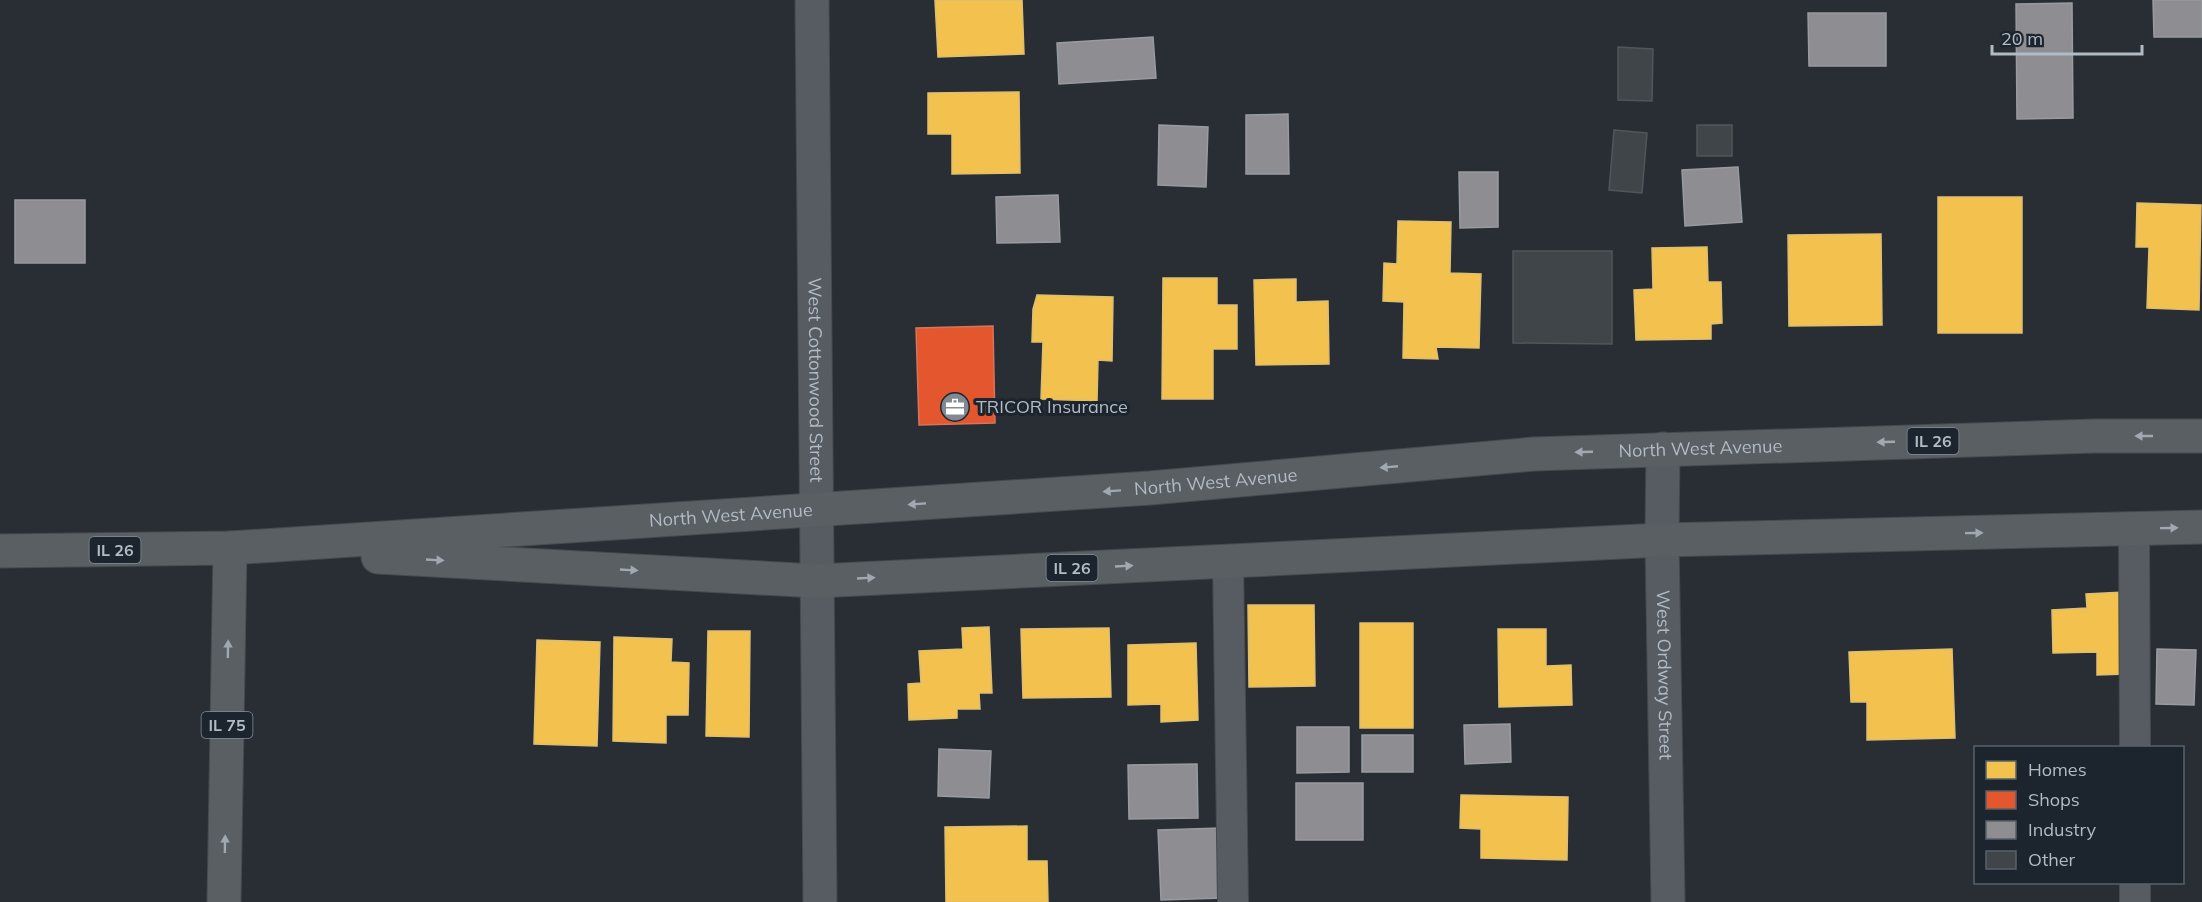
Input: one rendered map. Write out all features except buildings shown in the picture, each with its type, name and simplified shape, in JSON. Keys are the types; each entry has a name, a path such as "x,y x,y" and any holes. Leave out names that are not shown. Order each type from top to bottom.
{"main road":[{"name":"North West Avenue","path":"0,551 230,548 1150,488 1534,454 2082,436 2202,436"},
{"name":"North West Avenue","path":"230,548 817,580 1662,540 2202,527"},
{"name":"IL 75","path":"224,902 230,548"}],"street":[{"name":"West Cottonwood Street","path":"812,0 820,902"},
{"name":"West Ordway Street","path":"1663,449 1662,540 1668,902"}],"lane":[{"path":"2134,529 2135,746"},
{"path":"1228,561 1233,902"},
{"path":"2135,884 2135,902"}],"place":[{"name":"TRICOR Insurance","path":"955,407"}]}
